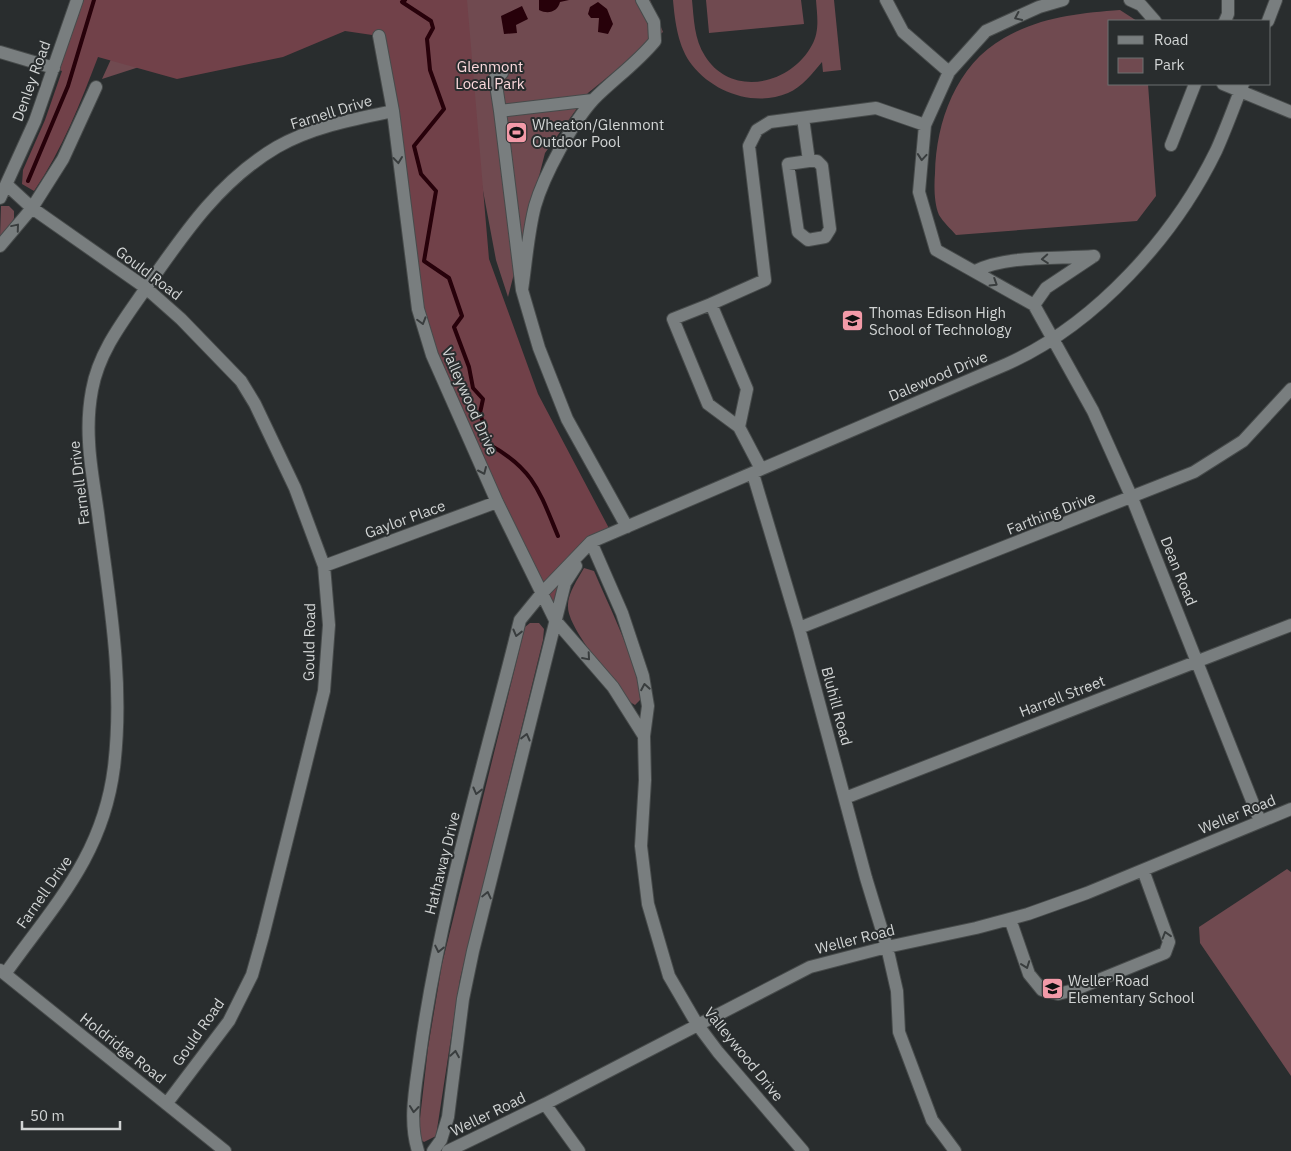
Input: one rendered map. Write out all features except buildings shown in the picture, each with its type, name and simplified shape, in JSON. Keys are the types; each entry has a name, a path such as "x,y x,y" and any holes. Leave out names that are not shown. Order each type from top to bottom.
{"street":[{"name":"Denley Road","path":"0,198 35,121 78,0"},
{"path":"522,290 535,207 549,171 566,138 593,100 642,56 655,41 654,22 642,0"},
{"path":"886,0 903,32 948,72"},
{"path":"975,271 987,265 1094,256 1046,288 1034,305 936,250 920,192 925,125 948,72 986,31 1039,7 1063,0"},
{"path":"1130,0 1141,5 1154,20"},
{"path":"1225,20 1228,14 1228,0"},
{"path":"1268,20 1276,0"},
{"name":"Valleywood Drive","path":"379,36 393,112 418,309 432,355 497,502 556,620 613,687 644,736"},
{"path":"0,52 54,68"},
{"path":"502,73 495,78 522,290 539,348 567,419 627,527"},
{"path":"1171,145 1195,85"},
{"path":"0,246 32,208 63,159 96,87"},
{"path":"1241,87 1291,112"},
{"name":"Dalewood Drive","path":"542,592 591,542 1007,364 1052,339 1103,300 1157,244 1196,188 1215,153 1241,87"},
{"path":"500,111 593,100"},
{"path":"711,304 747,389 739,427 708,404 673,319 764,280 749,146 757,130 770,122 876,108 925,125"},
{"name":"Farnell Drive","path":"3,972 65,895 88,856 101,820 114,769 119,692 112,617 89,444 92,389 101,362 116,330 184,233 212,200 242,171 276,148 300,136 352,120 393,112"},
{"path":"803,118 810,161"},
{"path":"817,160 822,166 830,229 825,237 808,240 798,232 788,164 810,161 817,160"},
{"name":"Gould Road","path":"7,185 32,208 146,288 181,319 241,381 255,404 295,488 324,566 329,624 324,691 252,975 229,1021 168,1103"},
{"name":"Dean Road","path":"1034,305 1093,411 1132,498 1260,822"},
{"name":"Farthing Drive","path":"799,628 1194,472 1243,441 1291,389"},
{"name":"Bluhill Road","path":"739,427 757,471 845,798 888,947 897,991 899,1032 932,1120 955,1151"},
{"name":"Gaylor Place","path":"324,566 497,502"},
{"path":"433,1151 441,1140 448,1117 452,1071 471,960 565,583 591,542"},
{"name":"Valleywood Drive","path":"591,542 622,613 643,676 648,706 644,736 645,780 642,846 648,904 669,976 696,1024 803,1151"},
{"name":"Hathaway Drive","path":"418,1151 412,1130 417,1082 427,1005 443,926 520,620 542,592"},
{"name":"Harrell Street","path":"845,798 1291,625"},
{"name":"Weller Road","path":"448,1151 545,1104 696,1024 810,967 1010,919 1087,893 1291,809"},
{"path":"1010,919 1030,974 1042,990 1058,994 1074,990 1165,953 1169,942 1143,870"},
{"name":"Holdridge Road","path":"3,972 125,1072 168,1103 225,1151"},
{"path":"545,1104 579,1151"}],"green space":[{"name":"Glenmont Local Park","path":"138,0 650,0 663,32 588,93 545,153 508,297 496,260 481,180 402,24 238,35 102,79"},
{"path":"673,0 692,0 697,36 705,56 716,69 730,78 745,82 776,77 790,70 802,59 815,40 817,23 816,0 834,0 841,70 823,72 822,62 798,87 788,93 775,97 749,98 723,90 701,75 687,58 678,34"},
{"path":"706,0 801,0 804,24 709,33"},
{"path":"1120,10 1135,20 1108,20 1108,85 1148,85 1156,196 1137,221 956,235 937,210 935,178 939,134 952,96 961,79 987,49 1004,38 1032,25 1060,17"},
{"path":"1,206 9,206 14,211 14,218 10,227 0,238"},
{"path":"584,568 594,571 629,654 639,687 640,700 635,705 630,702 593,656 570,617 569,597"},
{"path":"530,623 539,623 544,629 543,640 460,979 436,1136 424,1142 420,1139 419,1127 428,1048 442,964 525,627"},
{"path":"1287,869 1291,872 1291,1076 1200,943 1199,927"}],"shaded area":[{"path":"77,0 467,0 489,259 538,394 612,534 591,543 565,583 555,620 432,355 379,36 345,31 283,57 177,79 98,57 62,143 34,191 22,184 23,170 45,120 62,71 54,68"},
{"path":"539,0 569,0 560,2 555,10 546,12 539,10"},
{"path":"598,2 607,9 613,24 608,34 598,32 599,18 591,18 588,14 590,7"},
{"path":"522,6 528,19 516,25 517,33 504,34 501,16"}],"waterway":[{"path":"28,181 68,86 94,0"},
{"path":"405,0 402,2 431,21 433,28 427,39 430,70 444,109 414,146 421,174 436,191 424,261 449,278 462,316 454,327 469,367 473,388 483,399 480,413 490,445 517,463 534,483 558,536"}],"place":[{"name":"Wheaton/Glenmont Outdoor Pool","path":"516,133"},
{"name":"Thomas Edison High School of Technology","path":"853,321"},
{"name":"Weller Road Elementary School","path":"1052,989"}]}
